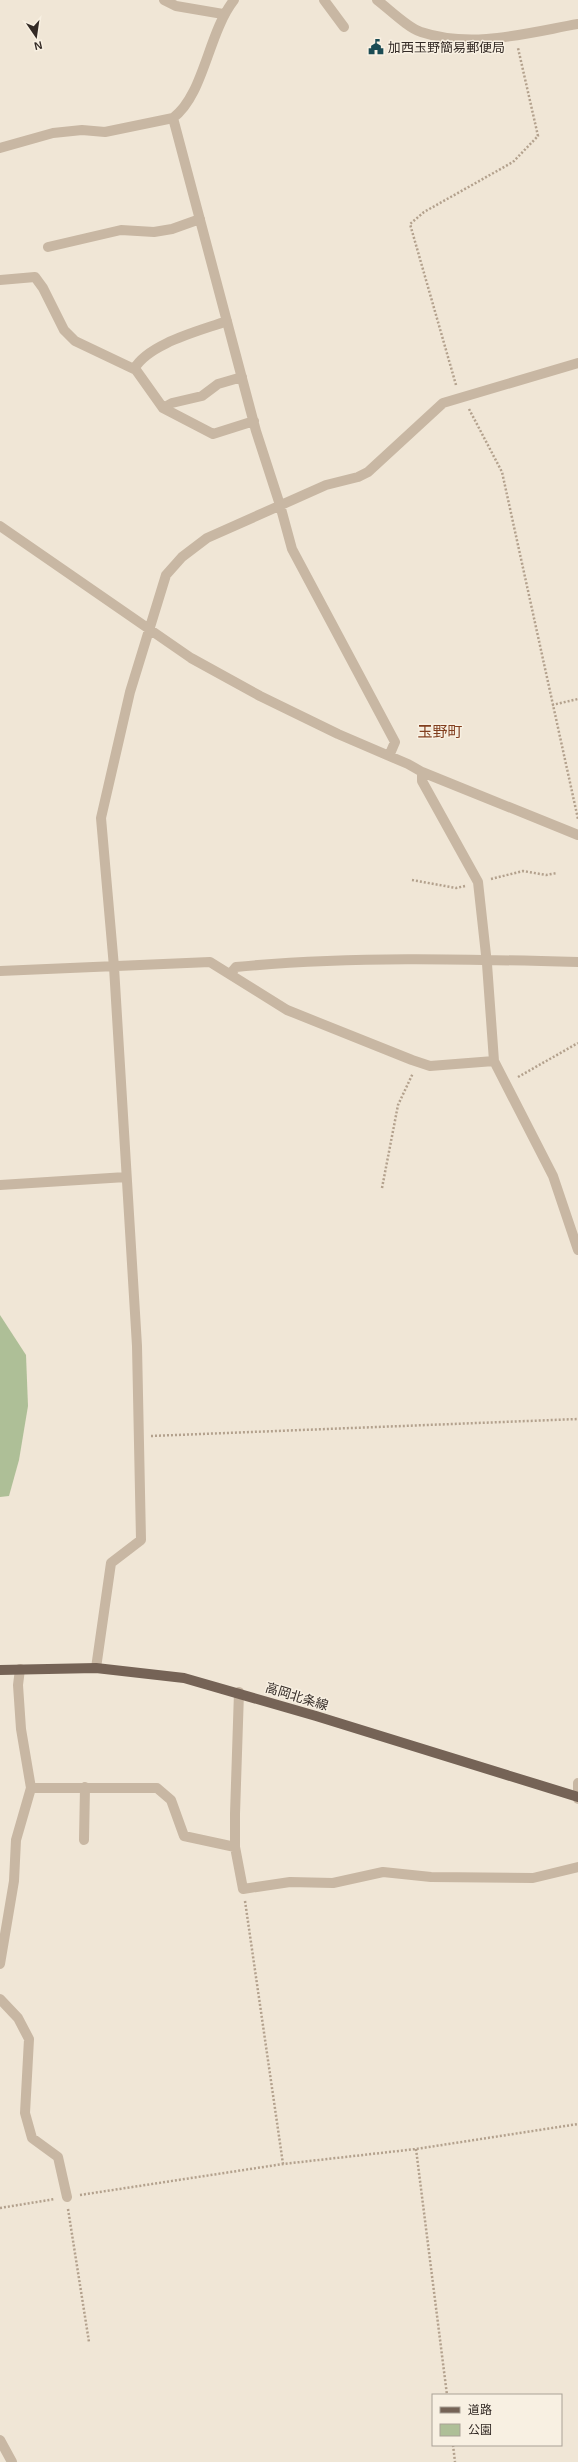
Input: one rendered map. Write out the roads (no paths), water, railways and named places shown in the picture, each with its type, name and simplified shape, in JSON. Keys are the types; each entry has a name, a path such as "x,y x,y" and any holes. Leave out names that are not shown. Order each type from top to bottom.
{"main road":[{"name":"高岡北条線","path":"0,1670 96,1668 184,1678 239,1692 578,1798"}],"street":[{"path":"164,0 176,6 223,14"},
{"path":"0,148 53,133 82,130 105,132 173,118 193,93 223,14 234,0"},
{"path":"324,0 344,27"},
{"path":"377,0 420,32 455,40 515,36 578,24"},
{"path":"173,118 254,421 292,549 369,690 395,742 389,756"},
{"path":"48,247 121,230 154,232 172,229 200,219"},
{"path":"0,280 35,277 43,288 64,330 75,341 134,369 164,408 213,434 254,421"},
{"path":"134,369 139,360 161,346 227,321"},
{"path":"96,1668 111,1563 141,1540 137,1346 114,967 100,818 130,692 166,575 182,557 207,538 326,485 358,477 368,472 443,403 578,363"},
{"path":"164,408 172,403 202,396 218,384 242,377"},
{"path":"0,526 191,658 260,696 338,734 422,772 578,835"},
{"path":"422,772 422,781 478,882 487,960 494,1061 553,1176 578,1250"},
{"path":"231,973 236,967 301,962 487,960 578,962"},
{"path":"0,971 210,962 231,973 287,1010 418,1062 430,1066 494,1061"},
{"path":"0,1185 126,1178"},
{"path":"0,1964 14,1881 16,1840 31,1788 21,1729 18,1685 20,1669"},
{"path":"239,1692 234,1814 235,1848 243,1889 290,1882 333,1883 382,1872 431,1877 533,1878 578,1867"},
{"path":"578,1783 578,1798"},
{"path":"84,1840 85,1787"},
{"path":"31,1788 157,1788 171,1800 184,1836 235,1848"},
{"path":"0,1999 18,2018 29,2039 25,2113 32,2138 58,2158 67,2197"},
{"path":"0,2440 12,2462"}],"place":[{"name":"加西玉野簡易郵便局","path":"376,47"}],"district":[{"name":"玉野町","path":"440,732"}]}
